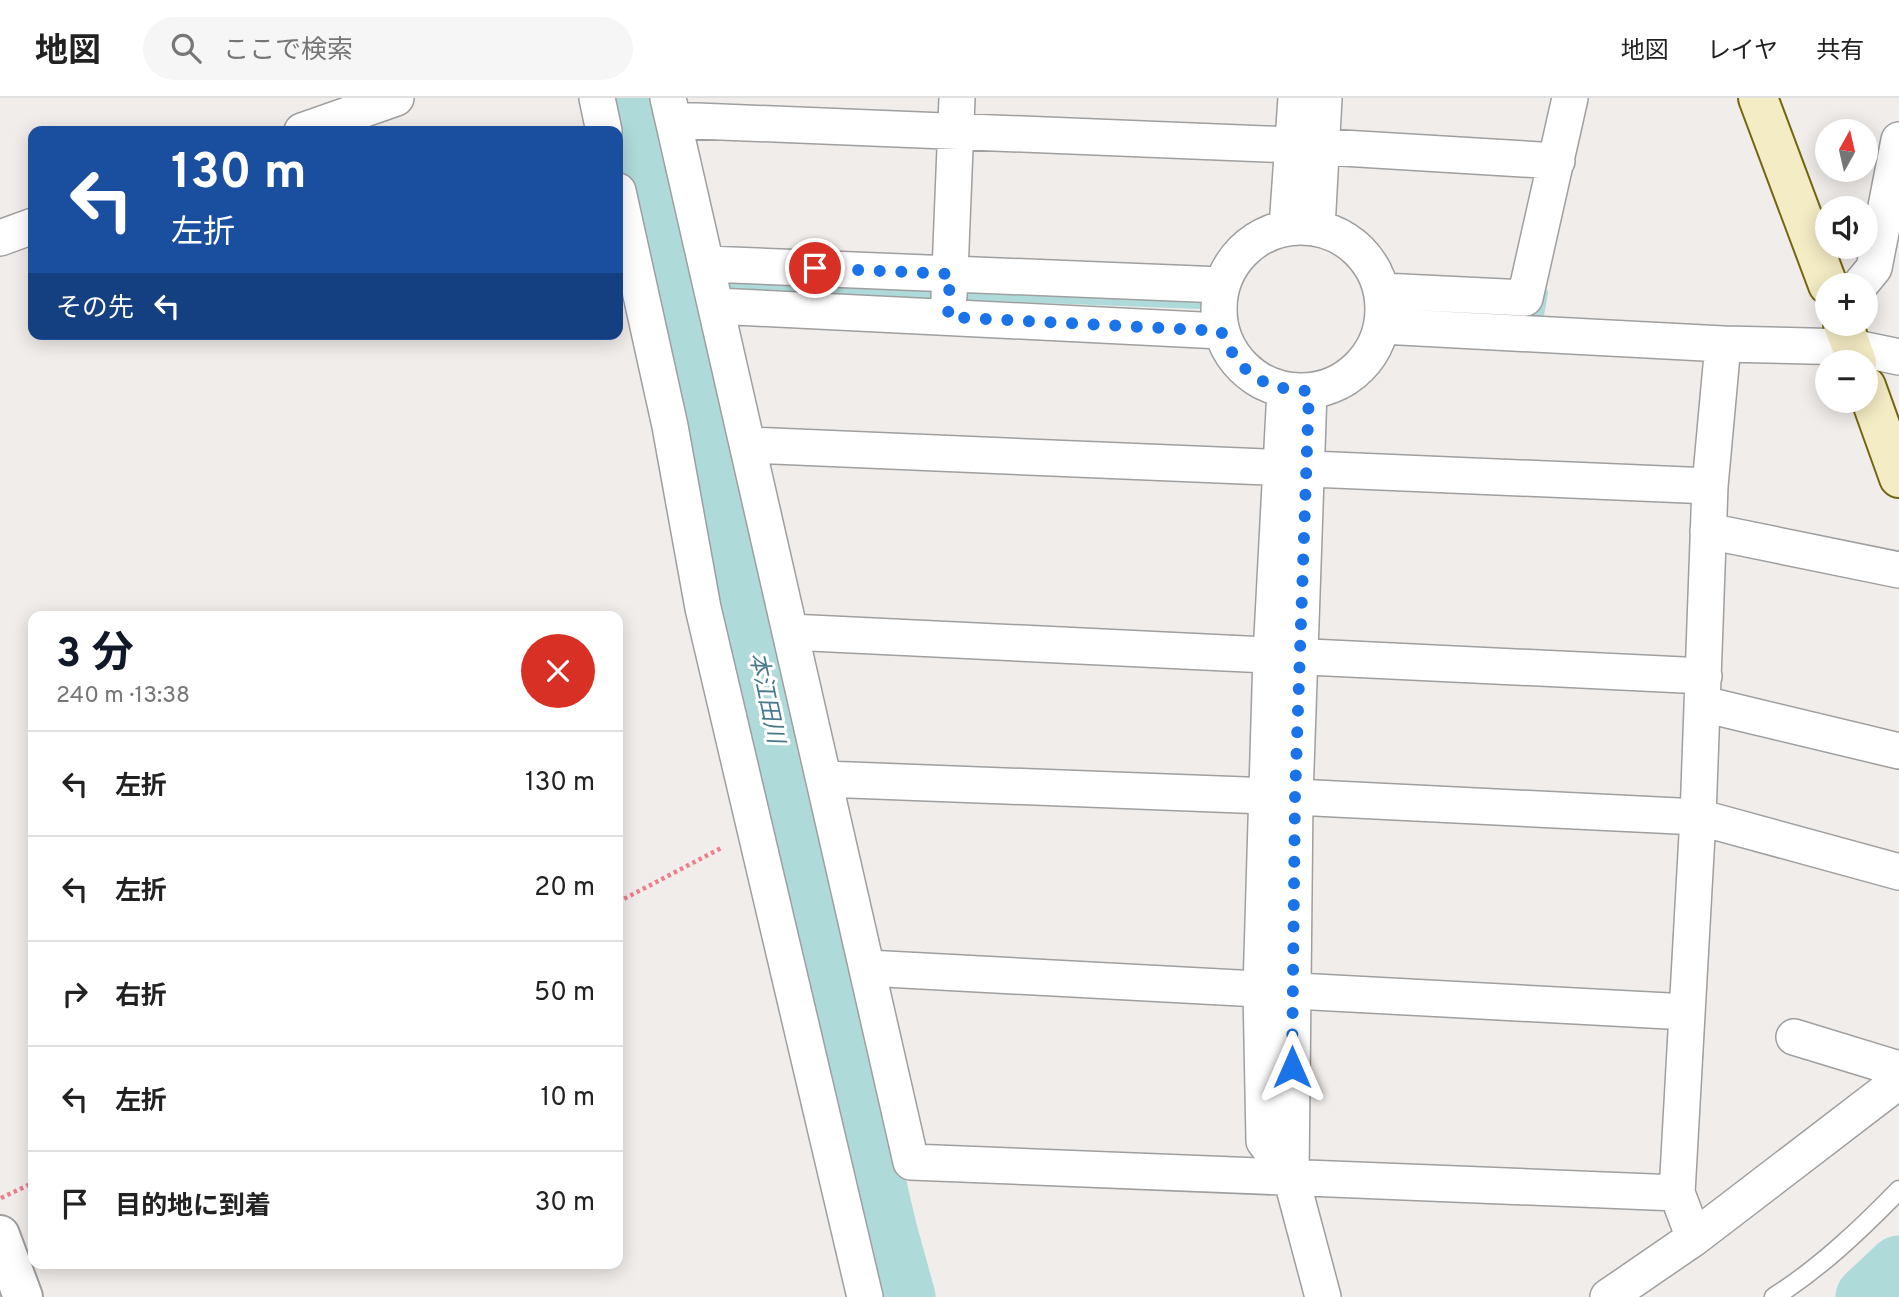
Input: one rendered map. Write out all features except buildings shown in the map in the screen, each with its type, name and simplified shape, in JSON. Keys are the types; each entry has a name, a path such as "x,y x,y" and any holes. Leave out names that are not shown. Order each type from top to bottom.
{"main road":[{"path":"1758,98 1824,273"},
{"path":"1876,413 1899,478"}],"street":[{"path":"316,126 396,98"},
{"path":"597,98 603,126"},
{"path":"1296,98 1307,145"},
{"path":"1302,228 1307,145 1324,98"},
{"path":"1382,291 1525,298 1570,98"},
{"path":"1557,161 1307,145 956,115 671,109 911,1162 1676,1193"},
{"path":"949,294 956,115"},
{"path":"1878,275 1899,140"},
{"path":"623,214 670,426 703,608 865,1297"},
{"path":"0,237 28,228"},
{"path":"1302,228 1340,236 1359,249 1374,268 1382,291 1382,327 1373,351 1356,371 1334,385 1297,391 1264,383 1245,369 1230,352 1221,331 1218,307 1222,285 1232,264 1247,247 1266,234 1302,228"},
{"path":"707,264 1221,331"},
{"path":"716,306 949,294 1222,285"},
{"path":"1382,327 1723,344 1850,344 1899,357"},
{"path":"1694,1238 1676,1193 1698,817 1710,486 1723,344"},
{"path":"1297,391 1285,657 1276,990 1264,1142 1291,1177 1323,1297"},
{"path":"748,445 1710,486"},
{"path":"1708,531 1899,570"},
{"path":"790,632 1285,657 1703,690 1899,751"},
{"path":"824,779 1281,796 1698,817 1899,872"},
{"path":"867,968 1687,1012"},
{"path":"1794,1037 1899,1069"},
{"path":"1608,1297 1694,1238 1899,1082"},
{"path":"0,1235 23,1297"}],"lane":[{"path":"1774,1297 1794,1284 1862,1227 1899,1190"}],"path":[{"path":"623,899 755,830"},
{"path":"0,1198 28,1185"}],"waterway":[{"name":"本江田川","path":"635,98 681,327 827,980 886,1232 904,1297"},
{"path":"673,284 1199,304"},
{"path":"1529,319 1538,320 1543,293"},
{"path":"1867,1297 1899,1267"}],"route":[{"path":"815,268 950,274 948,317 1221,331 1230,352 1245,369 1264,383 1285,390 1309,391 1295,797 1292,1067"}]}
